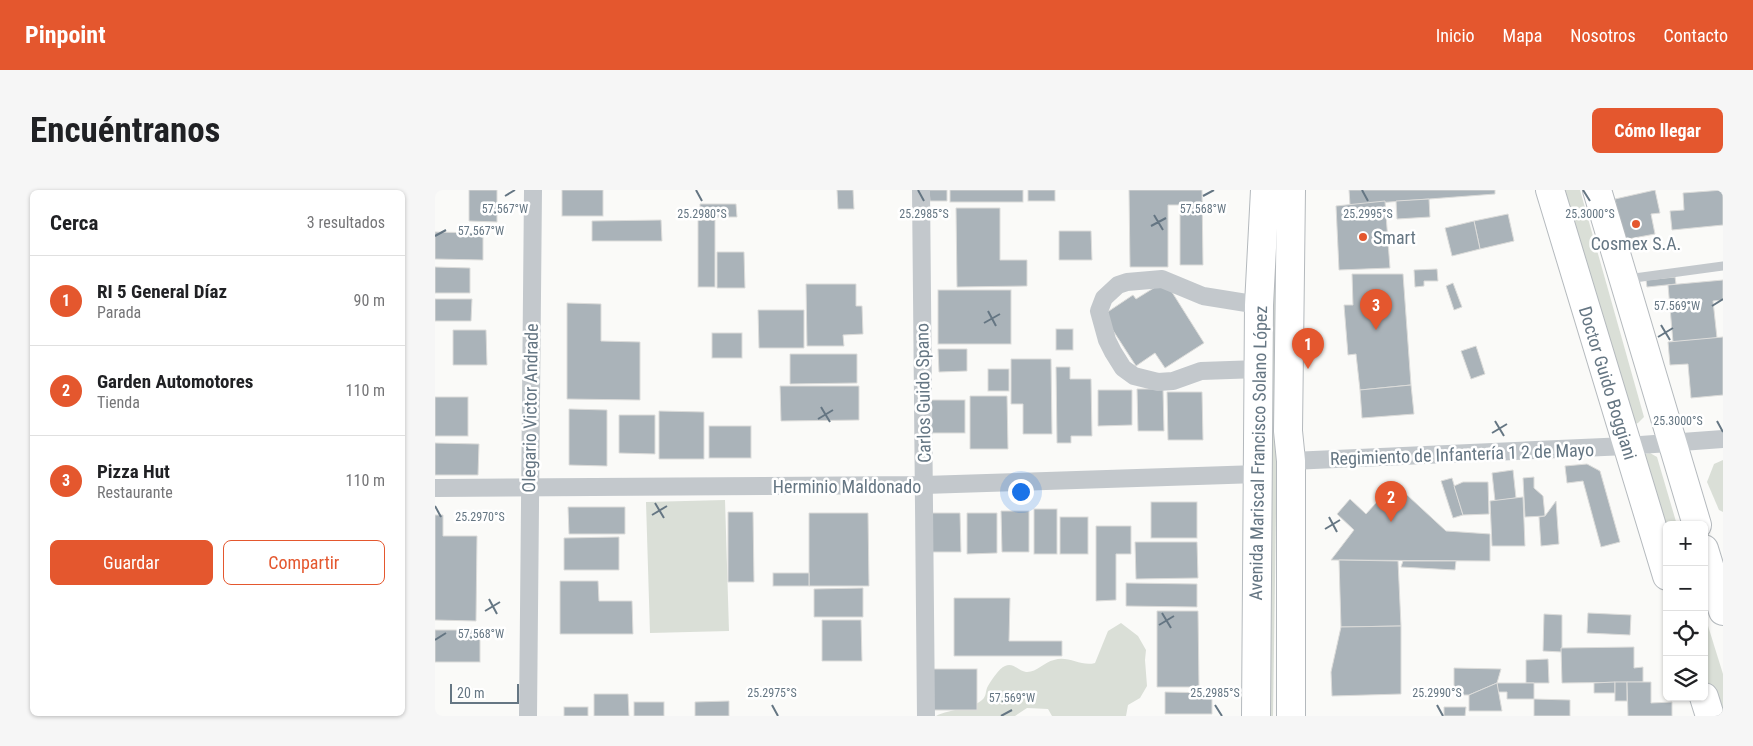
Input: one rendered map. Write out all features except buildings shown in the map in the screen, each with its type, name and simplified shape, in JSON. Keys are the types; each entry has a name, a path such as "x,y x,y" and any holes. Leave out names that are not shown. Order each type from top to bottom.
{"main road":[{"name":"Avenida Mariscal Francisco Solano López","path":"1256,716 1259,305 1265,190"},
{"path":"1283,190 1283,214 1289,243"},
{"name":"Avenida Mariscal Francisco Solano López","path":"1291,190 1288,431 1291,461 1291,716"},
{"name":"Doctor Guido Boggiani","path":"1550,190 1664,566"},
{"path":"1597,190 1696,521"},
{"path":"1708,562 1723,611"},
{"path":"1705,701 1710,716"}],"street":[{"name":"Olegario Victor Andrade","path":"527,716 528,488 533,190"},
{"name":"Carlos Guido Spano","path":"921,190 927,716"},
{"path":"1259,305 1203,296 1162,279 1127,282 1117,285 1104,298 1099,311 1107,340 1113,352 1123,368 1134,376 1158,382 1173,381 1201,371 1259,369"},
{"name":"Regimiento de Infantería 1 2 de Mayo","path":"1291,461 1627,446 1723,439"},
{"name":"Herminio Maldonado","path":"435,488 924,485 1259,474"}],"lane":[{"path":"1624,279 1723,266"}],"shaded area":[{"path":"1559,190 1580,190 1644,417 1638,423 1632,425"},
{"path":"1272,222 1276,222 1280,240 1273,716 1265,716"},
{"path":"1650,453 1657,457 1676,521 1663,521 1663,543 1642,455"},
{"path":"1723,460 1723,512 1719,510 1707,482 1714,464"},
{"path":"725,500 729,631 650,633 646,502"},
{"path":"1121,623 1138,636 1146,650 1147,686 1140,698 1128,705 1126,716 1052,716 1048,709 1027,708 1015,716 936,716 977,704 985,697 988,686 1000,669 1008,665 1030,672 1050,661 1059,659 1085,664 1095,663 1108,631"},
{"path":"1708,626 1723,674 1723,716 1708,691"}],"place":[{"name":"Cosmex S.A.","path":"1636,224"},
{"name":"Smart","path":"1363,237"},
{"name":"Pizza Hut","path":"1376,330"},
{"name":"RI 5 General Díaz","path":"1308,369"},
{"name":"Garden Automotores","path":"1391,522"}]}
